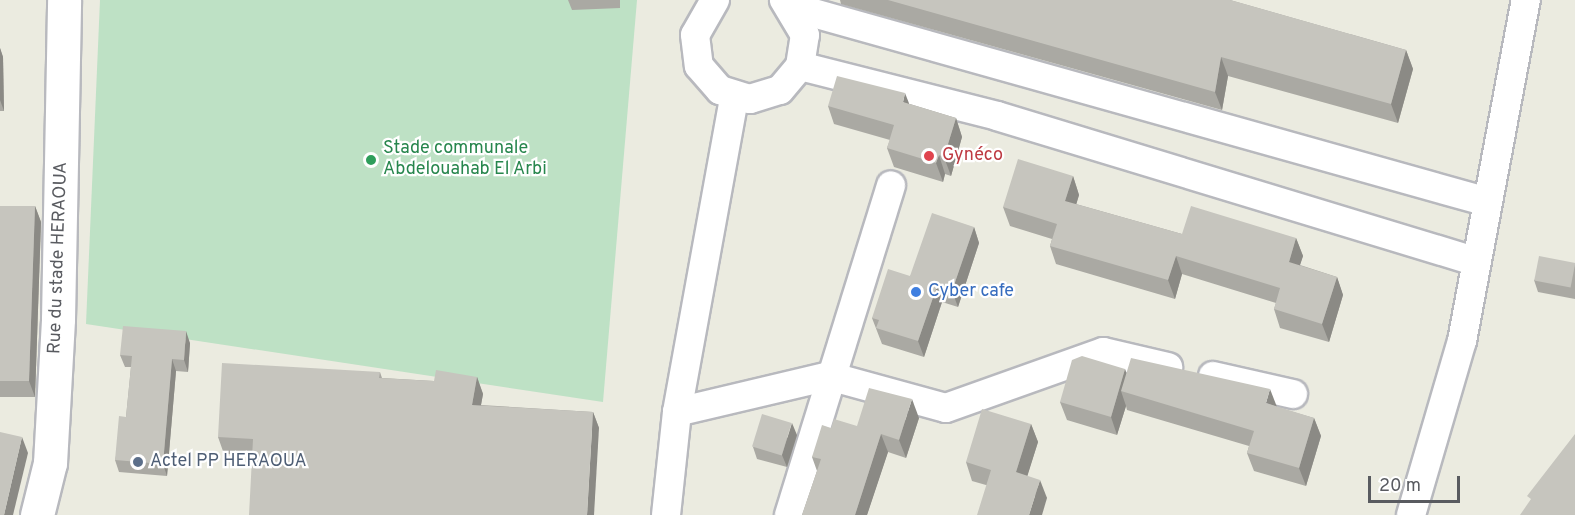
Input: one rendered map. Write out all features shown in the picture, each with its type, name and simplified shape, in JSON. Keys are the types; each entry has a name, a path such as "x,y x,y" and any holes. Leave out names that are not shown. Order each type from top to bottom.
{"street":[{"name":"Rue du stade HERAOUA","path":"37,515 50,463 58,319 64,0"},
{"path":"716,0 699,20 694,51 707,80 734,97 766,97 780,90 800,66 805,35 788,3"},
{"path":"1411,515 1462,341 1484,201 1526,0"},
{"path":"788,3 1484,201"},
{"path":"800,66 997,116 1474,261"},
{"path":"666,515 676,412 734,97"},
{"path":"789,515 829,376 891,185"},
{"path":"676,412 829,376 946,408 1102,352 1293,394"}],"green space":[{"name":"Stade communale Abdelouahab El Arbi","path":"100,0 637,0 603,402 86,324"}],"building":[{"path":"888,0 1230,0 1406,50 1391,104 1221,57 1215,92"},
{"path":"837,76 905,93 903,102 956,118 944,157 939,155 936,163 887,148 894,125 828,106"},
{"path":"1018,159 1073,176 1065,201 1182,234 1191,206 1296,238 1289,262 1337,277 1322,324 1274,309 1280,288 1176,256 1168,280 1050,246 1057,224 1003,207"},
{"path":"0,206 35,206 29,381 0,381"},
{"path":"932,213 974,227 952,291 937,286 918,341 876,328 879,320 872,318 888,269 910,276"},
{"path":"1539,256 1575,263 1571,288 1534,281"},
{"path":"123,326 186,331 184,360 172,359 163,464 115,460 119,416 126,417 132,356 120,355"},
{"path":"1082,356 1125,369 1111,417 1060,402 1072,360"},
{"path":"1131,358 1270,389 1266,403 1314,418 1299,468 1247,453 1254,431 1121,391"},
{"path":"222,363 380,372 379,378 434,381 436,370 477,377 472,405 593,412 587,515 249,515 253,439 218,437"},
{"path":"869,388 912,399 899,440 881,434 855,515 802,515 821,459 812,457 822,425 831,428 834,419 857,426"},
{"path":"982,409 1031,424 1016,472 1040,480 1029,515 977,515 991,470 966,462"},
{"path":"762,414 792,423 782,456 752,447"},
{"path":"0,432 22,437 4,515 0,515"},
{"path":"1575,434 1575,515 1520,515 1531,499 1527,496"}],"place":[{"name":"Gynéco","path":"929,156"},
{"name":"Stade communale Abdelouahab El Arbi","path":"371,160"},
{"name":"Cyber cafe","path":"916,292"},
{"name":"Actel PP HERAOUA","path":"138,462"}]}
